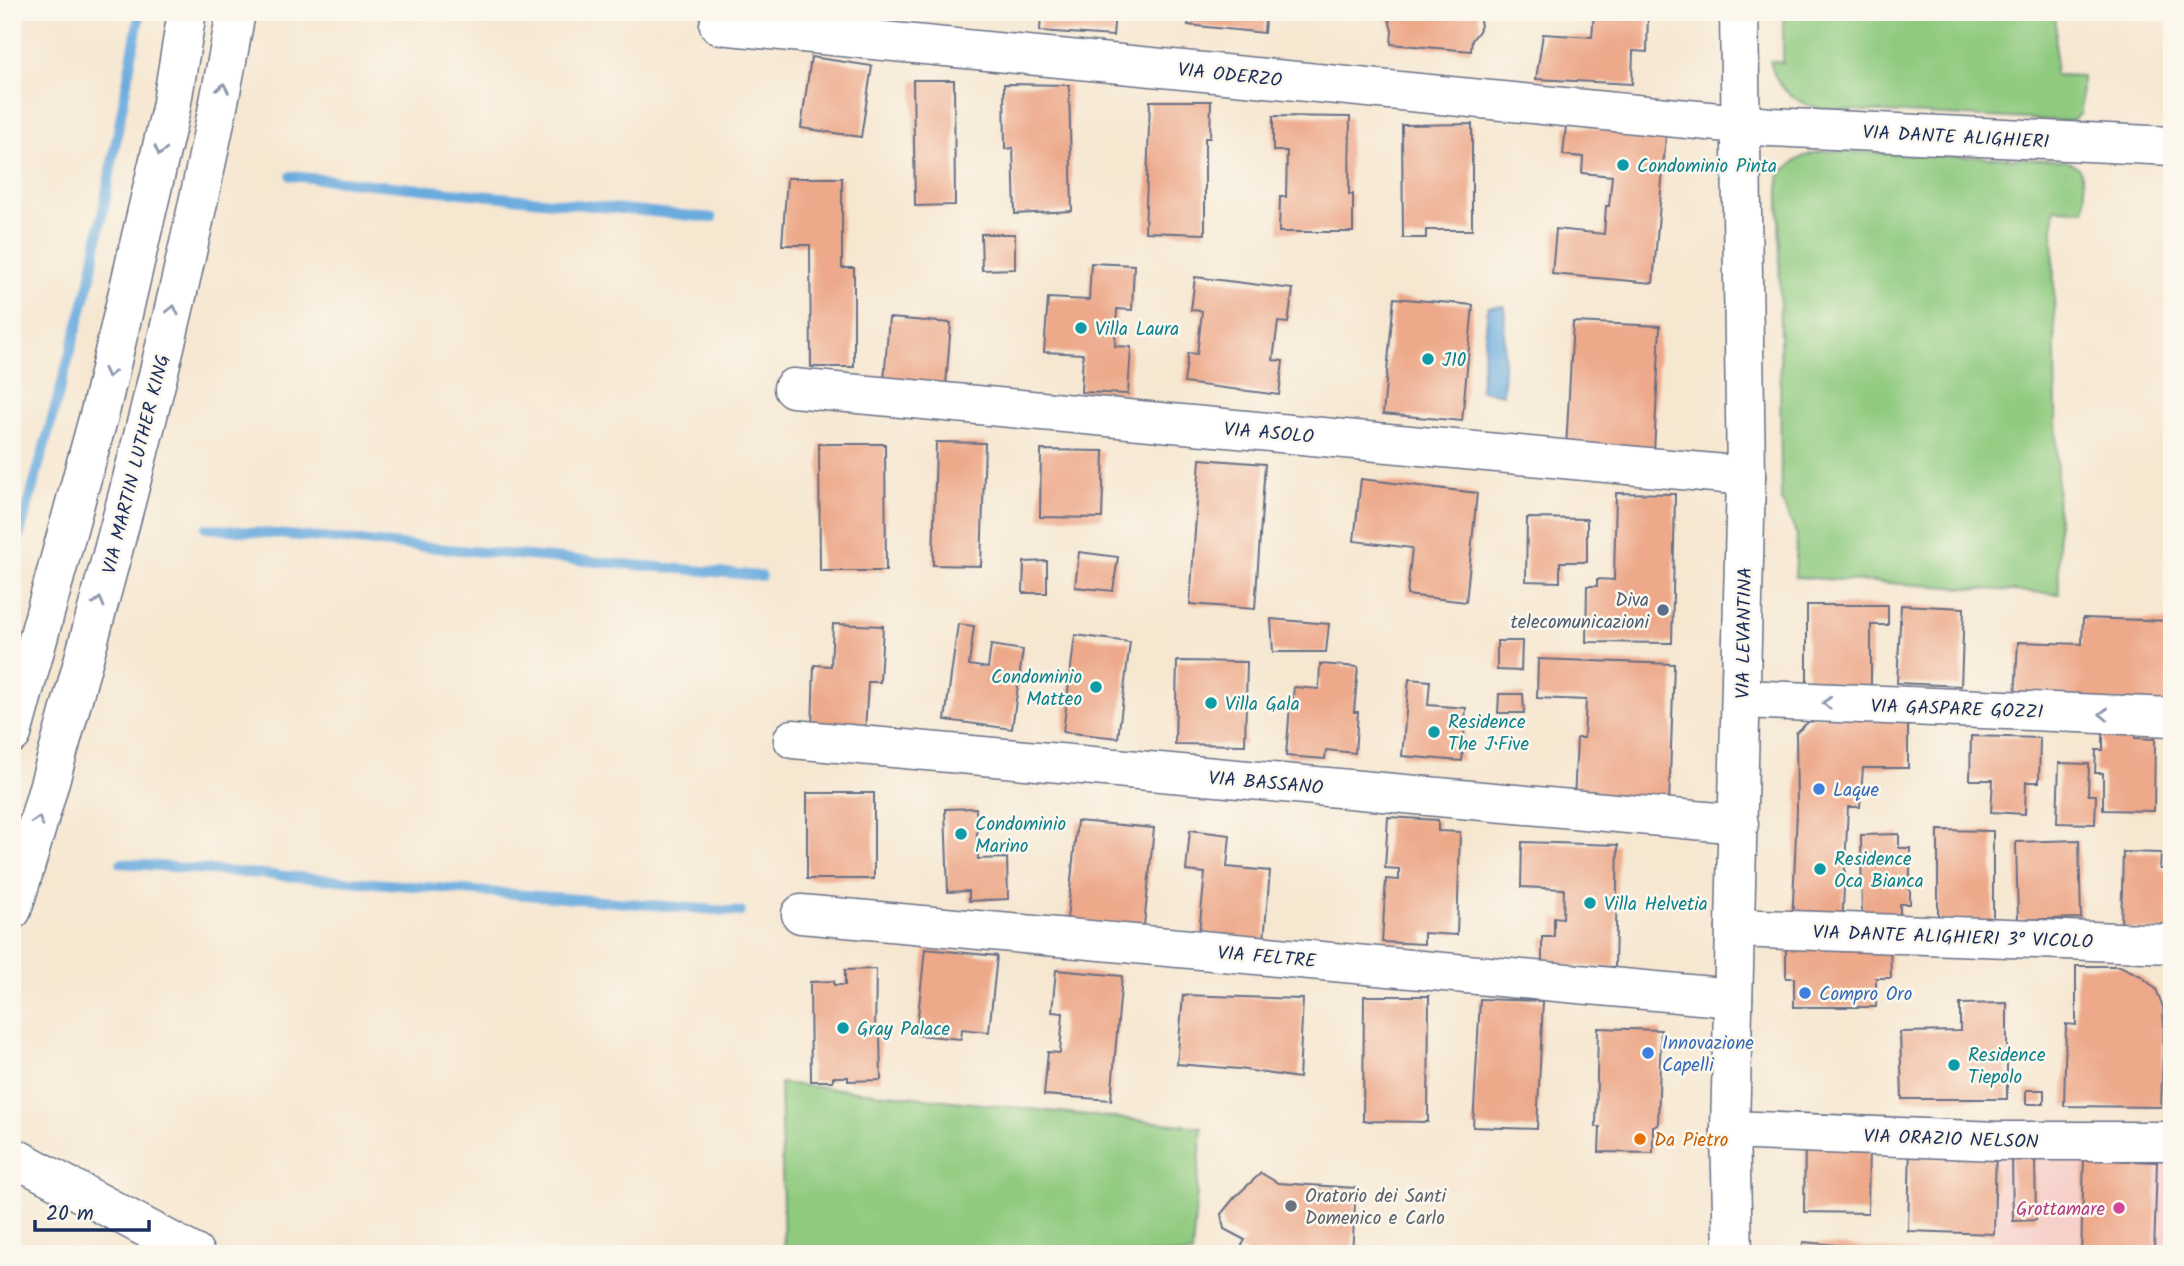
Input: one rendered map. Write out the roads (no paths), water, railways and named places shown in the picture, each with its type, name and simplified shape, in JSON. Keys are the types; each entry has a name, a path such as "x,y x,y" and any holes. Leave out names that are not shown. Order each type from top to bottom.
{"street":[{"path":"12,734 102,408 171,108 187,12"},
{"name":"VIA MARTIN LUTHER KING","path":"12,910 142,445 219,108 236,12"},
{"name":"VIA LEVANTINA","path":"1733,1254 1730,1130 1746,476 1739,12"},
{"name":"VIA ODERZO","path":"719,25 1741,124"},
{"name":"VIA DANTE ALIGHIERI","path":"1741,124 2172,146"},
{"name":"VIA ASOLO","path":"793,388 1746,476"},
{"name":"VIA GASPARE GOZZI","path":"1742,699 2172,716"},
{"name":"VIA BASSANO","path":"793,739 1739,824"},
{"name":"VIA FELTRE","path":"801,914 1733,998"},
{"name":"VIA DANTE ALIGHIERI 3° VICOLO","path":"1735,928 2172,944"},
{"name":"VIA ORAZIO NELSON","path":"1730,1130 1998,1141 2172,1141"},
{"path":"12,1156 195,1254"}],"water":[{"path":"1505,306 1503,394 1480,390 1488,307"}],"waterway":[{"path":"12,563 90,281 140,12"},
{"path":"291,176 712,218"},
{"path":"206,528 761,576"},
{"path":"121,863 741,912"}],"place":[{"name":"Condominio Pinta","path":"1623,165"},
{"name":"Villa Laura","path":"1081,328"},
{"name":"J10","path":"1428,359"},
{"name":"Diva telecomunicazioni","path":"1663,610"},
{"name":"Condominio Matteo","path":"1096,687"},
{"name":"Villa Gala","path":"1211,703"},
{"name":"Residence The J•Five","path":"1434,732"},
{"name":"Laque","path":"1819,789"},
{"name":"Condominio Marino","path":"961,834"},
{"name":"Residence Oca Bianca","path":"1820,869"},
{"name":"Villa Helvetia","path":"1590,903"},
{"name":"Compro Oro","path":"1805,993"},
{"name":"Gray Palace","path":"843,1028"},
{"name":"Innovazione Capelli","path":"1648,1053"},
{"name":"Residence Tiepolo","path":"1954,1065"},
{"name":"Da Pietro","path":"1640,1139"},
{"name":"Oratorio dei Santi Domenico e Carlo","path":"1291,1206"},
{"name":"Grottamare","path":"2119,1208"}]}
